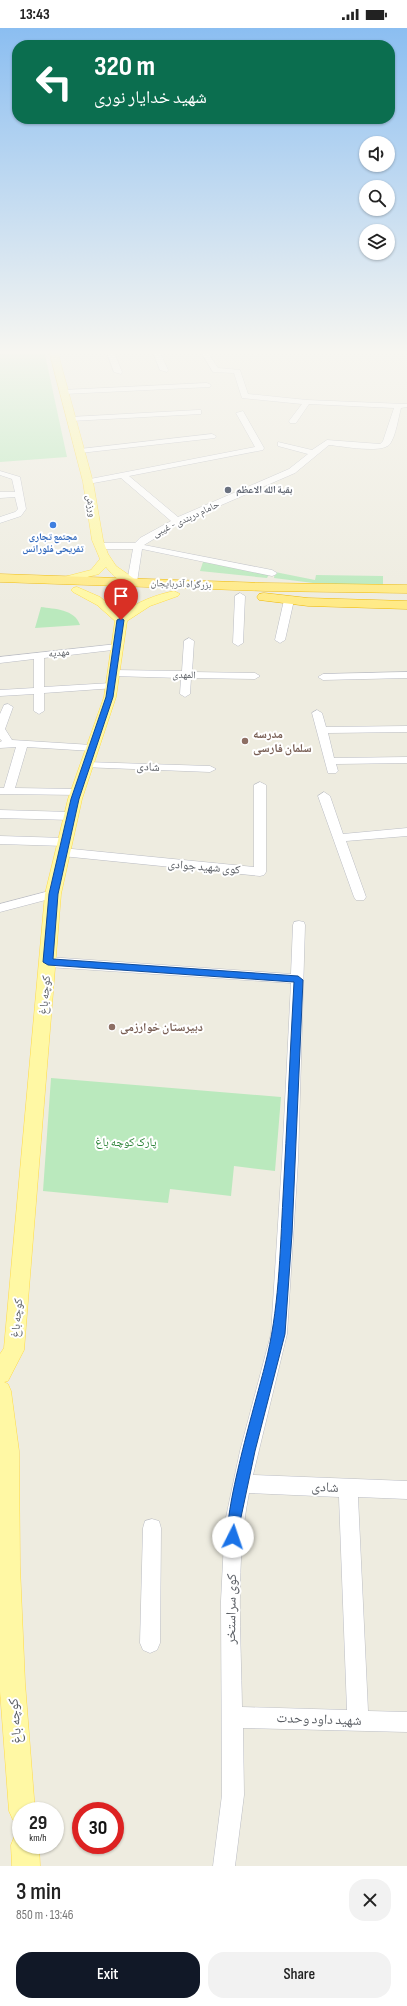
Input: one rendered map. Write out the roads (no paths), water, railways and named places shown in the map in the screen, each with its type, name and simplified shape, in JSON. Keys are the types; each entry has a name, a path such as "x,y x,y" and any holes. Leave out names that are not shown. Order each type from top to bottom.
{"highway":[{"name":"بزرگراه آذربایجان","path":"0,578 132,582 263,592 407,599"},
{"name":"بزرگراه آذربایجان","path":"0,588 240,596 263,592 407,589"},
{"name":"بزرگراه آذربایجان","path":"263,592 407,594"},
{"name":"بزرگراه آذربایجان","path":"263,592 288,600 407,605"}],"main road":[{"name":"ورزش","path":"76,436 88,482 95,535 99,546 111,568 121,577 132,582"},
{"path":"64,580 95,572 106,560"},
{"path":"77,590 97,598 110,608 121,620 133,609 150,601 174,594"},
{"name":"کوچه باغ","path":"0,1374 14,1350 53,894 77,793 110,697 121,620"},
{"name":"کوچه باغ","path":"0,1391 8,1451 7,1712 21,1802"},
{"path":"25,1854 26,1866"}],"street":[{"path":"80,451 212,436"},
{"path":"88,482 260,448 253,436"},
{"name":"حامام دربندی - غیبی","path":"138,546 144,540 177,521 292,471 327,442 377,447 383,446 390,436"},
{"path":"281,444 313,453"},
{"path":"0,473 16,477 22,509 18,514 0,520"},
{"path":"123,475 177,521"},
{"path":"0,495 20,494"},
{"path":"99,546 138,546 272,572"},
{"path":"132,582 138,546"},
{"path":"238,643 240,596"},
{"path":"280,640 288,600"},
{"path":"185,694 189,641"},
{"name":"مهدیه","path":"0,660 117,647"},
{"path":"39,711 40,655"},
{"name":"المهدی","path":"0,693 40,691 112,680 186,675 255,676"},
{"path":"323,677 407,675"},
{"path":"8,707 0,729 4,744 92,748"},
{"path":"317,713 331,766 407,760"},
{"path":"322,730 407,728"},
{"path":"22,744 4,792 77,793"},
{"name":"شادی","path":"86,765 210,769"},
{"name":"کوی شهید جوادی","path":"64,847 260,872 260,785"},
{"path":"324,796 360,897"},
{"path":"0,814 71,816"},
{"path":"339,838 407,832"},
{"path":"0,840 64,847"},
{"path":"0,908 53,894"},
{"name":"کوی سراستخر","path":"224,1866 233,1795 231,1601 234,1522 279,1334 287,1234 299,924"},
{"path":"48,962 298,980"},
{"name":"شادی","path":"242,1484 407,1490"},
{"path":"348,1488 358,1720"},
{"path":"150,1643 152,1528"},
{"name":"شهید داود وحدت","path":"231,1717 407,1722"}],"place":[{"name":"بقیة الله الاعظم","path":"228,490"},
{"name":"مجتمع تجاری تفریحی فلورانس","path":"53,525"},
{"name":"مدرسه سلمان فارسی","path":"245,741"},
{"name":"دبیرستان خوارزمی","path":"112,1027"}],"park label":[{"name":"پارک کوچه باغ","path":"126,1142"}]}
